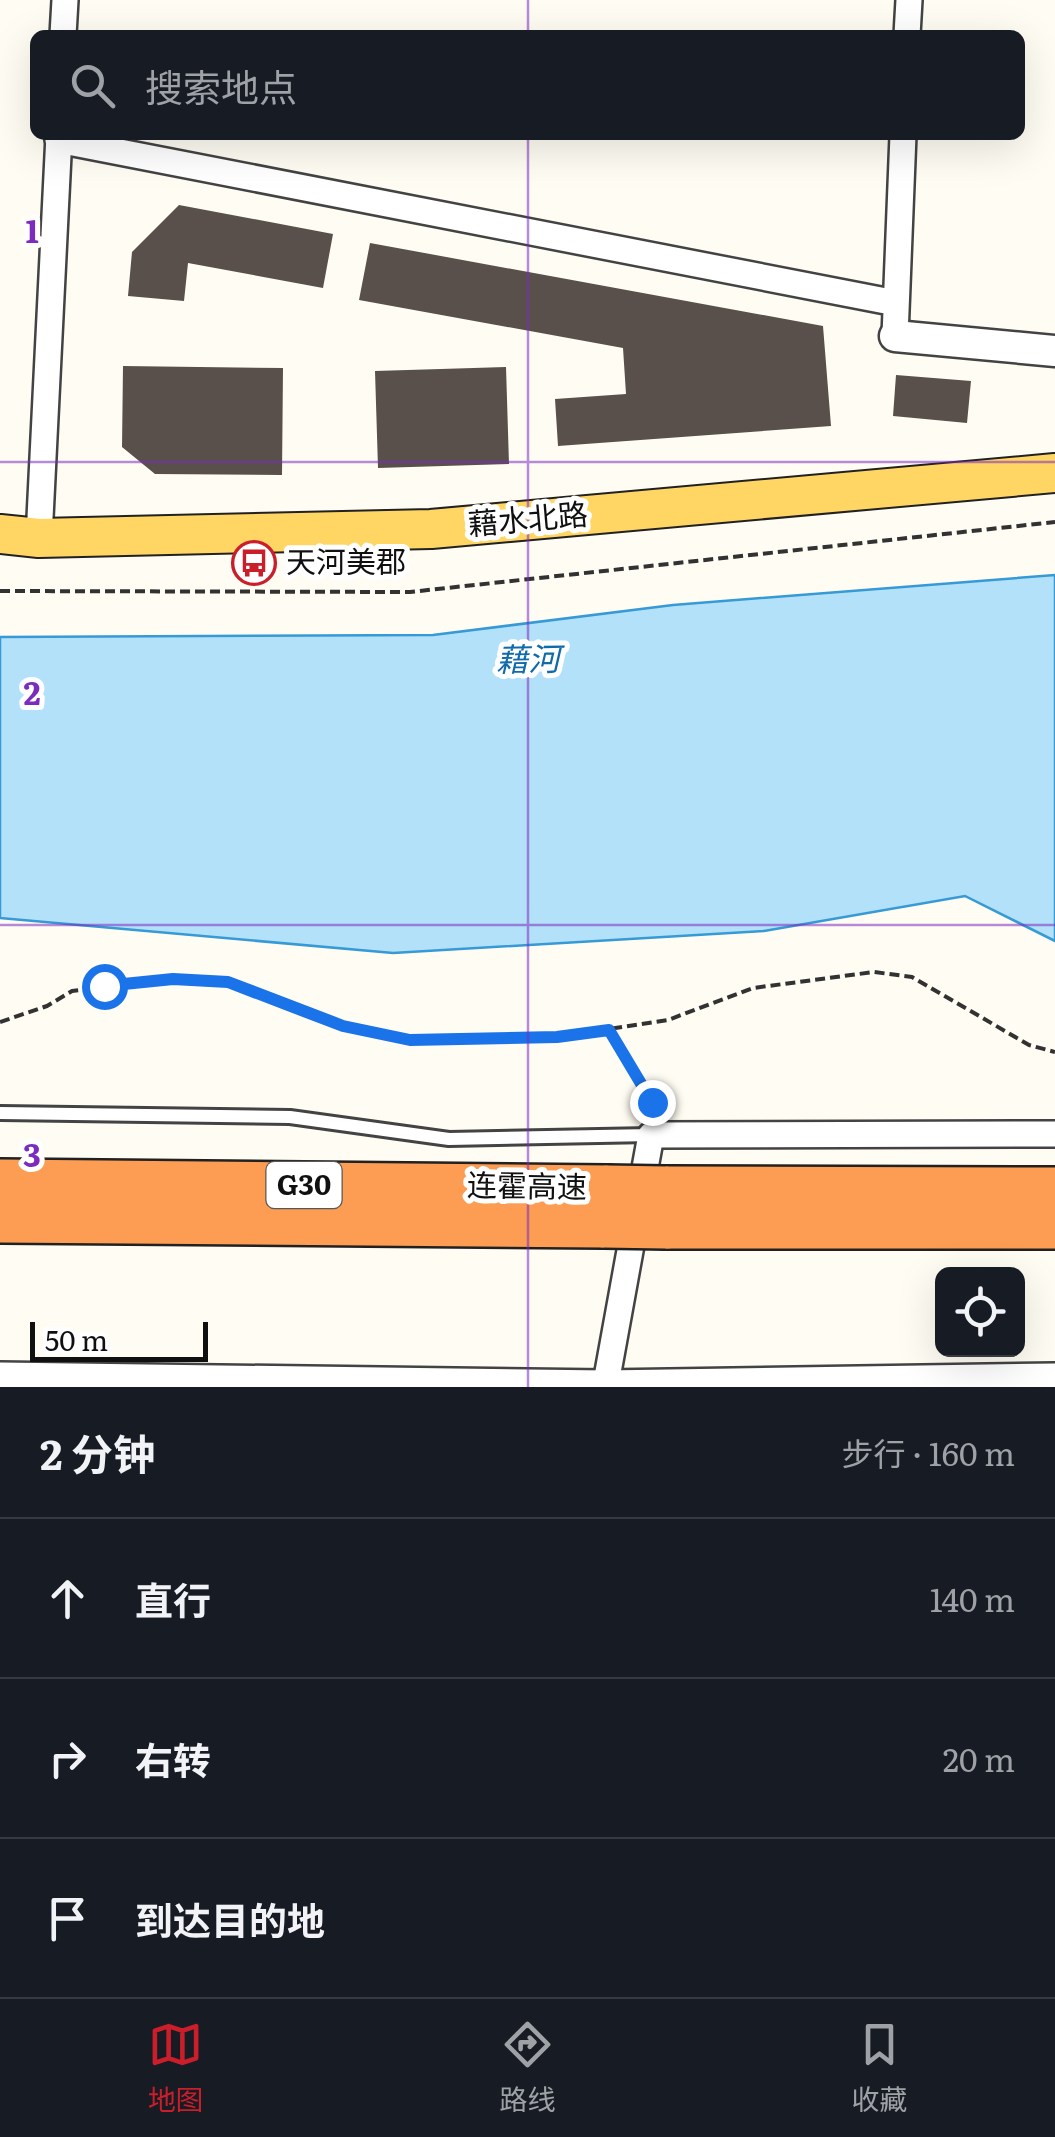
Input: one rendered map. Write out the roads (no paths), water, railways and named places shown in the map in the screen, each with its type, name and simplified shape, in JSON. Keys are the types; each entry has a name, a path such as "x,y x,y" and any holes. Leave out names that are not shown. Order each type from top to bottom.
{"highway":[{"name":"连霍高速","path":"0,1182 1055,1226"},
{"name":"连霍高速","path":"666,1208 1055,1190"},
{"name":"连霍高速","path":"0,1220 606,1207"}],"main road":[{"name":"藉水北路","path":"0,534 39,538 431,529 1055,473"},
{"name":"藉水北路","path":"0,547 40,551 428,544 1055,488"}],"street":[{"path":"63,30 65,0"},
{"path":"908,30 909,0"},
{"path":"39,538 58,140"},
{"path":"73,140 896,303"},
{"path":"903,140 895,336 1055,351"},
{"path":"606,1383 651,1135 1055,1134"},
{"path":"0,1375 606,1383 1055,1376"}],"lane":[{"path":"0,1113 290,1117 449,1139 651,1135"}],"water":[{"name":"藉河","path":"1055,575 1055,941 965,896 764,931 393,953 0,918 0,637 433,635 673,605"}],"place":[{"name":"天河美郡","path":"254,563"}]}
